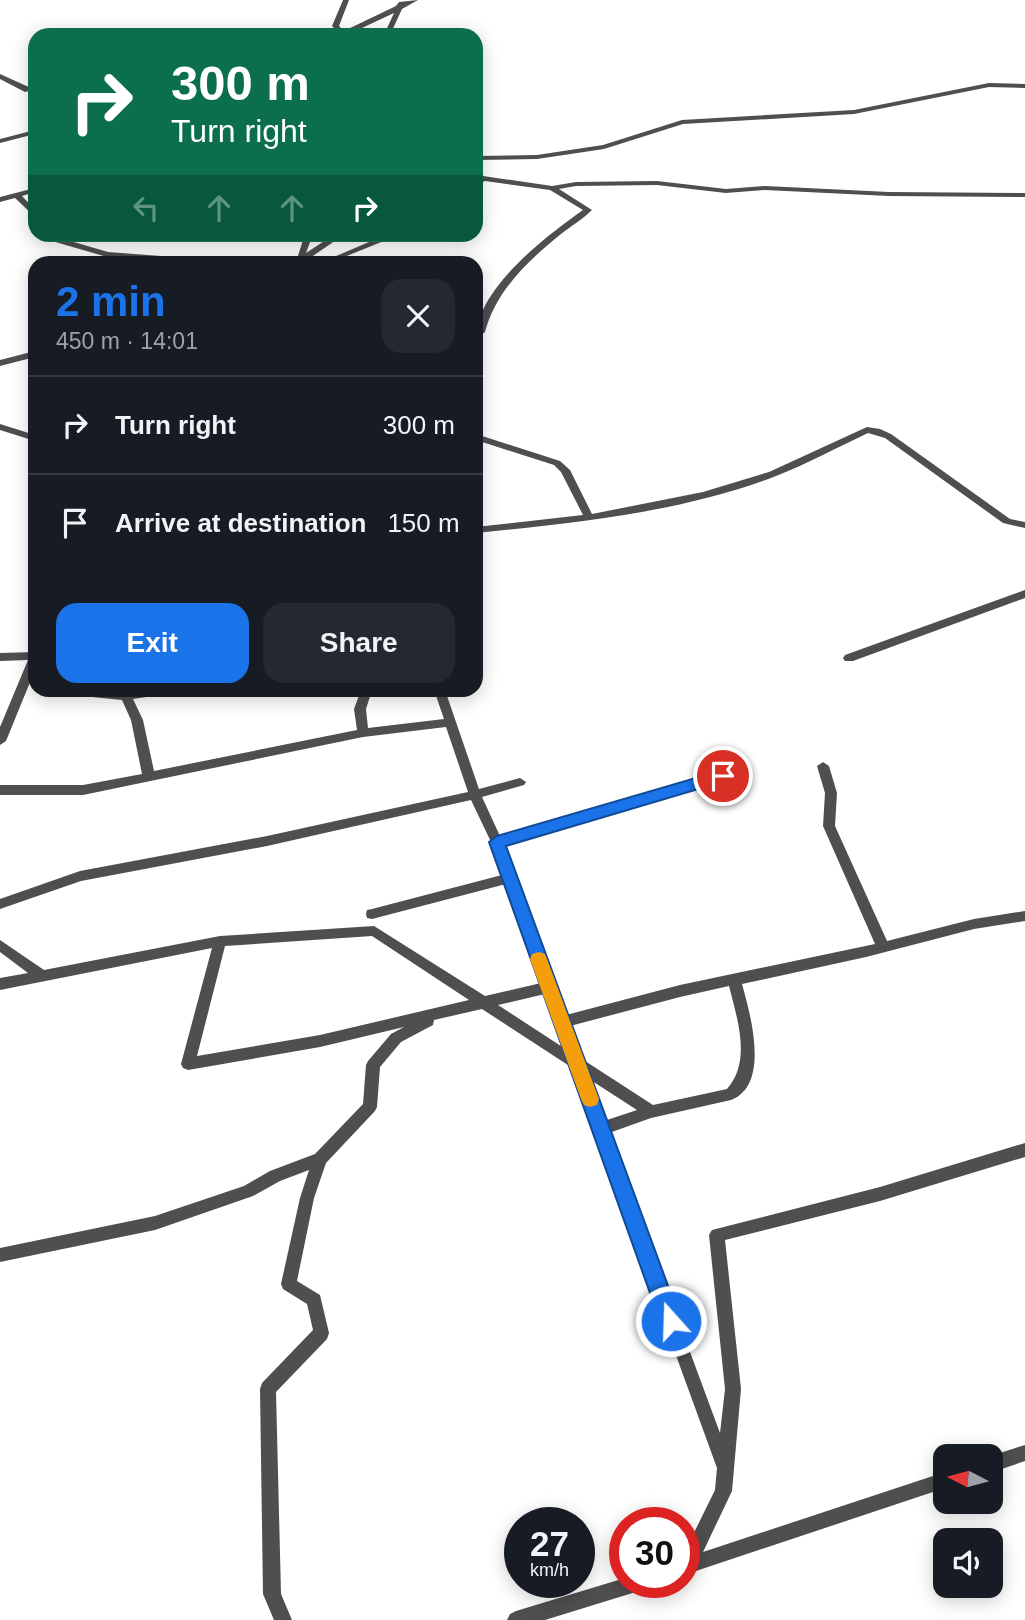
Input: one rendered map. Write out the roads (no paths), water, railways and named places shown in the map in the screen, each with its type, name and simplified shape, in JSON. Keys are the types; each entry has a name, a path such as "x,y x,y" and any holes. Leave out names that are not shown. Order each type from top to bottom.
{"street":[{"path":"337,28 335,26 346,0"},
{"path":"354,28 401,3 415,0"},
{"path":"390,28 401,3"},
{"path":"0,76 28,90"},
{"path":"483,158 537,158 604,147 682,122 844,113 989,85 1025,86"},
{"path":"0,143 28,134"},
{"path":"483,179 552,188 576,184 657,183 726,191 765,188 889,194 1025,195"},
{"path":"483,318 508,280 545,242 588,210 552,188"},
{"path":"0,200 28,192"},
{"path":"17,195 28,207"},
{"path":"65,242 107,254 126,256"},
{"path":"309,256 329,242"},
{"path":"341,256 377,242"},
{"path":"0,362 28,356"},
{"path":"0,427 28,436"},
{"path":"483,529 589,518 705,495 772,474 867,430 888,436 1007,521 1025,525"},
{"path":"483,439 557,463 565,470 589,518"},
{"path":"849,658 1025,594"},
{"path":"0,657 28,656"},
{"path":"0,741 28,684"},
{"path":"126,697 137,720 149,778"},
{"path":"363,733 360,709 364,697"},
{"path":"442,697 475,795 497,842 725,1469"},
{"path":"0,790 83,790 363,733 451,722"},
{"path":"823,766 831,793 830,827 883,948"},
{"path":"497,842 723,776"},
{"path":"0,904 80,877 267,841 475,795 520,782"},
{"path":"372,914 509,878"},
{"path":"561,1022 680,991 883,948 974,924 1025,916"},
{"path":"0,984 220,941 374,931 651,1112"},
{"path":"220,941 188,1064 320,1041 549,987"},
{"path":"0,945 42,976"},
{"path":"600,1129 651,1112 731,1094 738,1089 749,1045 734,980"},
{"path":"0,1255 155,1223 248,1192 275,1176 320,1159 370,1107 373,1065 396,1038 445,1012"},
{"path":"700,1539 720,1500 733,1389 717,1235 880,1194 1025,1150"},
{"path":"283,1620 272,1594 268,1389 321,1333 314,1300 289,1284 307,1198 320,1159"},
{"path":"1003,1461 1025,1453"},
{"path":"700,1562 933,1484"},
{"path":"516,1620 609,1591"}]}
